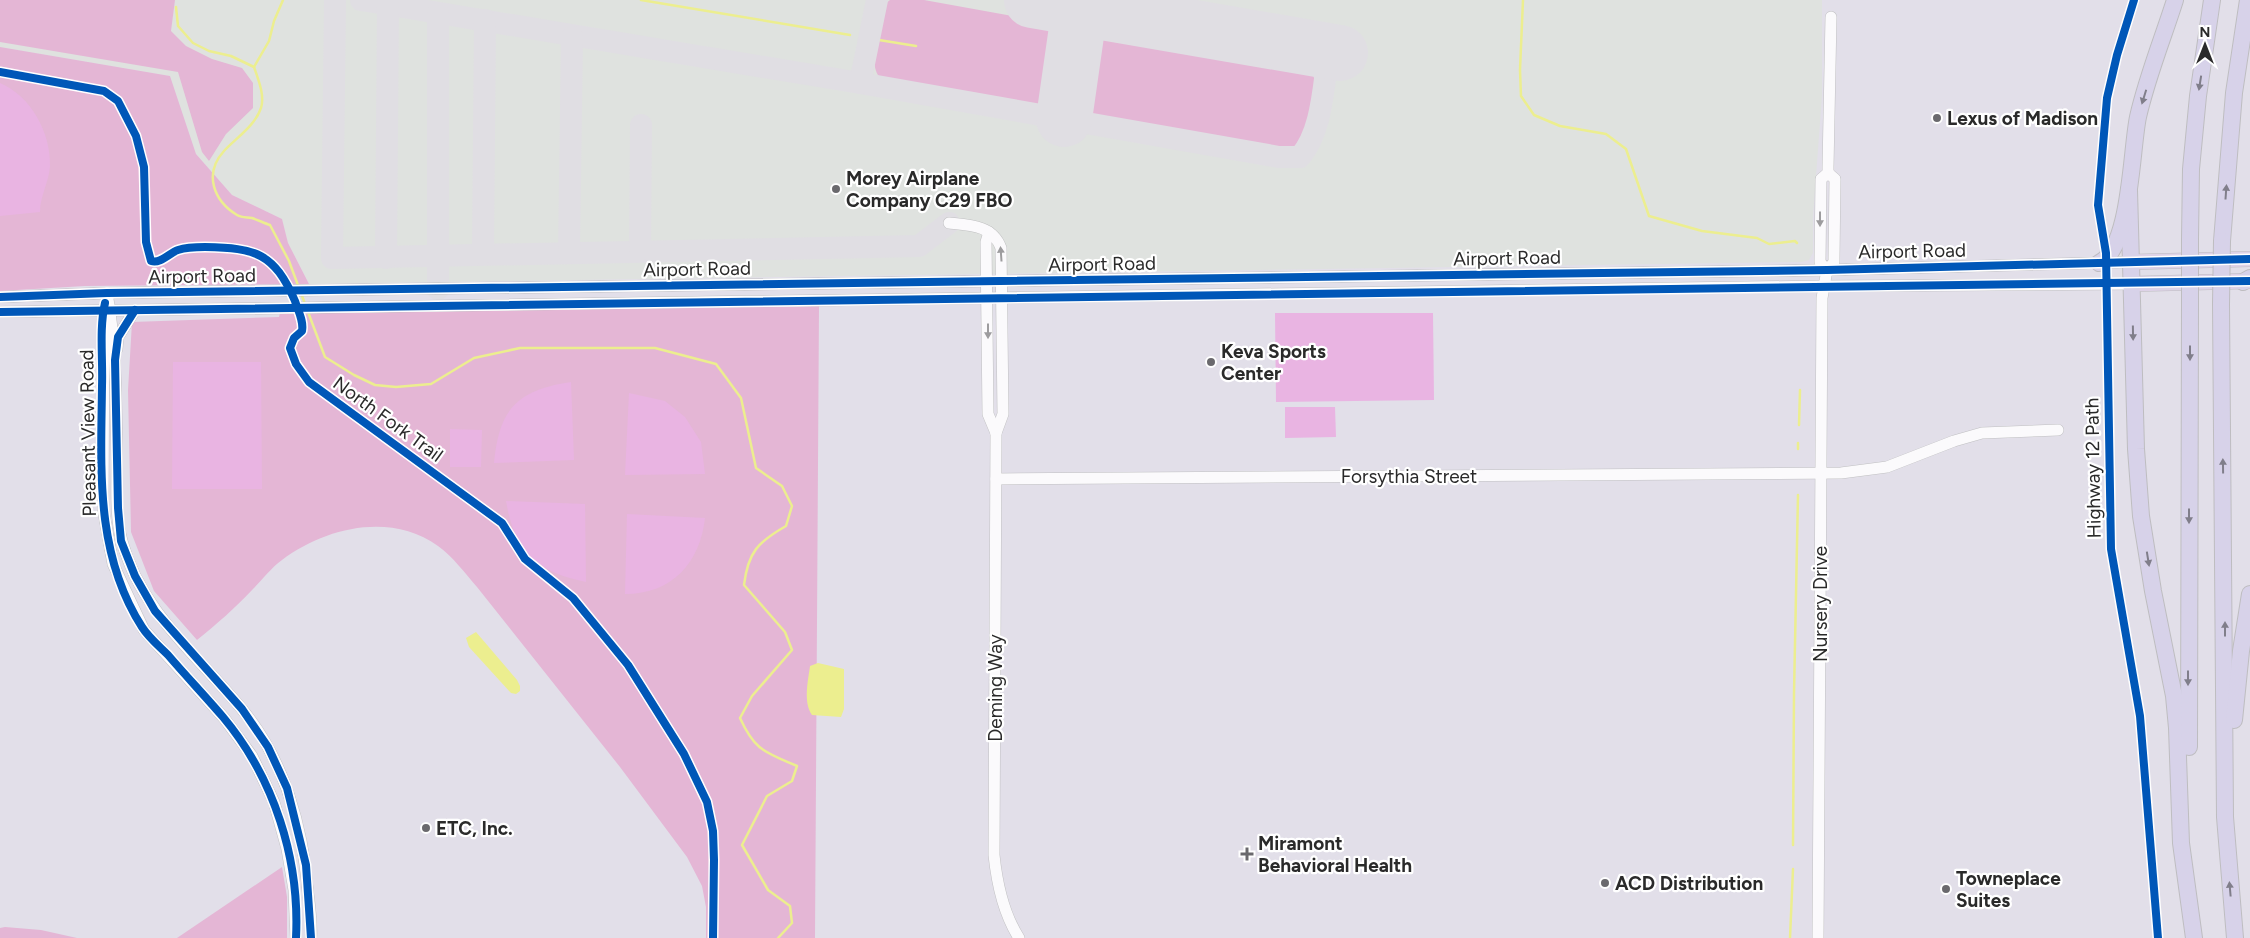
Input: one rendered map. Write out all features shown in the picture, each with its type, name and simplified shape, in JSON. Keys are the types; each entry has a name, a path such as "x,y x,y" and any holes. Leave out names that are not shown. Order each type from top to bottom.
{"highway":[{"path":"2099,263 2110,256 2119,236 2128,190 2138,117 2175,0"},
{"path":"2198,938 2191,855 2189,788 2191,169 2198,96 2212,0"},
{"path":"2235,938 2225,817 2221,304 2222,241 2234,92 2248,0"},
{"path":"2128,190 2136,449 2141,516 2153,591 2174,696 2181,843 2194,938"},
{"path":"2225,817 2241,651 2250,594"}],"main road":[{"name":"Airport Road","path":"2129,262 2250,259"},
{"name":"Airport Road","path":"2131,284 2248,280"}],"street":[{"name":"Nursery Drive","path":"1818,938 1823,286 1827,270 1834,262 1834,179 1828,173 1831,17"},
{"path":"949,223 981,227 989,232"},
{"name":"Deming Way","path":"996,433 988,414 988,282 986,242 989,232 998,240 1001,248 1003,298 1003,414 996,433 994,855 999,891 1005,912 1019,938"},
{"name":"Airport Road","path":"0,297 107,293 1827,270 2129,262"},
{"name":"Airport Road","path":"0,312 1823,286 2131,284"},
{"name":"Pleasant View Road","path":"107,293 103,509 113,564 144,630 224,718 252,756 274,802 287,849 294,890 296,938"},
{"name":"Pleasant View Road","path":"107,310 115,360 118,508 121,541 135,576 155,611 242,709 268,748 287,788 306,865 311,938"},
{"path":"115,360 118,337 135,310"},
{"name":"Forsythia Street","path":"996,479 1821,474 1868,471 1887,467 1954,441 1982,433 2058,430"}],"shaded area":[{"path":"0,0 1822,0 1822,96 1813,216 1813,253 1809,260 1802,262 309,284 288,243 282,219 232,195 196,154 170,76 0,47"},
{"path":"0,0 175,0 171,31 186,46 212,59 242,68 253,83 253,108 226,134 209,161 202,152 178,72 0,42"},
{"path":"890,0 924,0 1057,24 1044,108 893,83 882,79 877,74 874,57 882,12 885,4"},
{"path":"1102,30 1305,67 1313,73 1315,84 1306,136 1297,147 1282,150 1091,117"},
{"path":"0,47 170,76 196,154 232,195 282,219 288,243 309,284 85,286 0,291"},
{"path":"0,83 11,89 30,106 43,129 47,141 50,166 41,200 40,212 0,216"},
{"path":"819,306 815,938 706,938 706,907 702,886 687,857 620,767 477,587 454,560 438,546 420,535 400,529 380,527 338,532 318,539 278,563 233,609 197,640 154,591 131,532 128,390 132,322 279,317 280,313"},
{"path":"1275,313 1433,313 1434,400 1276,402"},
{"path":"173,362 261,362 262,489 172,489"},
{"path":"571,382 574,460 494,463 501,429 506,416 514,405 537,390"},
{"path":"629,393 665,401 685,417 701,442 705,474 625,475"},
{"path":"1285,407 1335,407 1336,437 1285,438"},
{"path":"450,429 482,430 481,467 450,467"},
{"path":"506,501 585,504 586,582 554,572 541,566 531,557 522,547 515,534"},
{"path":"627,514 705,518 697,549 690,562 670,582 642,593 625,594"},
{"path":"476,632 517,680 520,691 516,694 511,693 469,647 466,638"},
{"path":"818,663 844,669 844,709 841,717 812,715 809,710 807,691 810,666"},
{"path":"282,867 287,897 287,938 177,938"},
{"path":"0,928 41,930 77,938 0,938"}],"waterway":[{"path":"254,67 269,41 274,21 283,0"},
{"path":"641,0 850,35"},
{"path":"1523,0 1520,70 1521,96 1534,115 1560,126 1606,134 1626,149 1649,216 1702,231 1757,238 1769,244 1795,241 1797,243"},
{"path":"176,7 178,26 193,43 209,51 231,56 254,67 262,92 261,108 250,126 224,151 218,160 214,169 214,186 222,202 237,215 270,225 289,261 299,288"},
{"path":"879,40 916,46"},
{"path":"301,293 305,304"},
{"path":"308,312 325,357 354,375 375,385 396,387 431,384 474,358 520,348 655,348 716,364 741,398 756,468 782,486 792,506 786,526 768,537 756,549 748,564 744,585 785,632 792,650 752,696 740,718 745,729 756,744 769,753 797,766 792,781 767,796 742,845 768,890 790,906 792,923 778,938"},
{"path":"1799,425 1800,390"},
{"path":"1798,443 1798,449"},
{"path":"1793,845 1798,495"},
{"path":"1790,938 1793,869"}],"taxiway":[{"path":"335,0 332,258 919,246 949,223"},
{"path":"361,0 860,83 1279,157 1300,157 1308,146 1318,121 1329,51"},
{"path":"860,83 877,0"},
{"path":"386,258 388,4"},
{"path":"438,13 438,289"},
{"path":"483,253 485,20"},
{"path":"569,253 572,37"},
{"path":"640,250 641,125"}],"runway":[{"path":"1032,0 1340,53"},
{"path":"1064,119 1081,0"}],"cycle path":[{"name":"Highway 12 Path","path":"2134,0 2117,55 2107,98 2098,205 2106,253 2111,549 2140,716 2158,938"},
{"name":"North Fork Trail","path":"0,72 104,91 118,101 136,136 144,167 146,242 151,261 158,261 181,249 205,247 238,249 261,256 271,263 287,285 300,316 302,331 294,338 290,348 296,364 309,382 502,523 525,559 573,598 628,665 684,754 707,802 713,831 713,938"},
{"path":"0,297 107,293 1827,270 2250,259"},
{"path":"0,312 2250,281"},
{"path":"105,303 102,334 102,479 108,541 116,570 127,599 142,627 223,717 241,741 270,793 288,849 296,908 296,938"},
{"path":"135,310 118,337 115,360 118,508 121,541 135,576 155,611 242,709 268,747 287,788 306,865 311,938"}],"place":[{"name":"Lexus of Madison","path":"1937,118"},
{"name":"Morey Airplane Company C29 FBO","path":"836,189"},
{"name":"Keva Sports Center","path":"1211,362"},
{"name":"ETC, Inc.","path":"426,828"},
{"name":"Miramont Behavioral Health","path":"1247,854"},
{"name":"ACD Distribution","path":"1605,883"},
{"name":"Towneplace Suites","path":"1946,889"}]}
